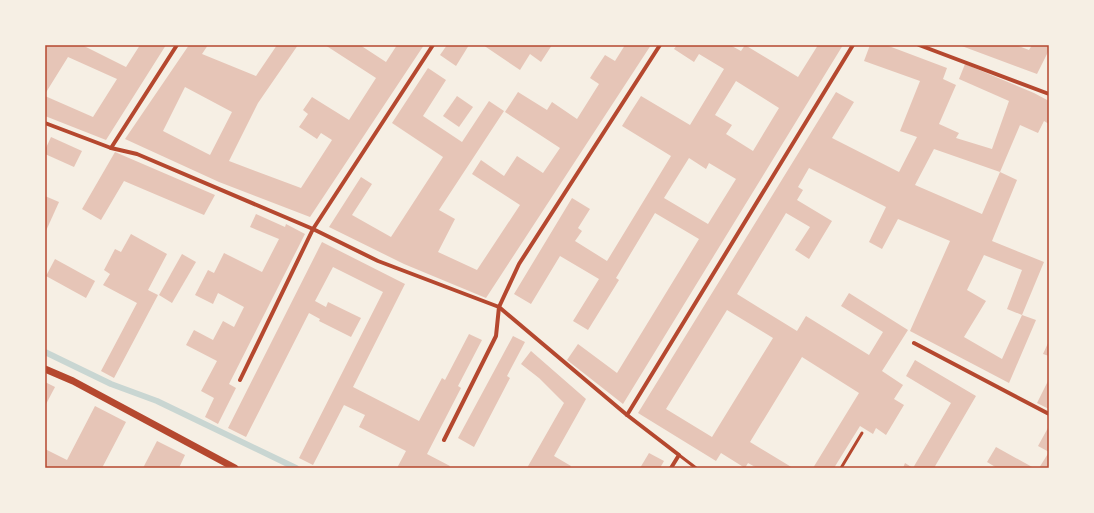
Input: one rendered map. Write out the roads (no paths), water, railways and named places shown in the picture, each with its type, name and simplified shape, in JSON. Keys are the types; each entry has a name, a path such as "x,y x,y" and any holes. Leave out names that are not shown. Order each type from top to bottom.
{"street":[{"path":"111,148 178,45"},
{"path":"240,380 313,229 433,45"},
{"path":"444,440 496,336 499,307 519,264 660,45"},
{"path":"627,415 853,45"},
{"path":"919,45 1049,94"},
{"path":"45,124 111,148 137,154 313,229 378,260 499,307 627,415 679,455 670,468"},
{"path":"914,343 1049,414"},
{"path":"45,369 73,381 235,468"}],"lane":[{"path":"841,468 862,433"},
{"path":"679,455 696,468"}],"waterway":[{"path":"45,352 111,384 157,401 296,468"}]}
